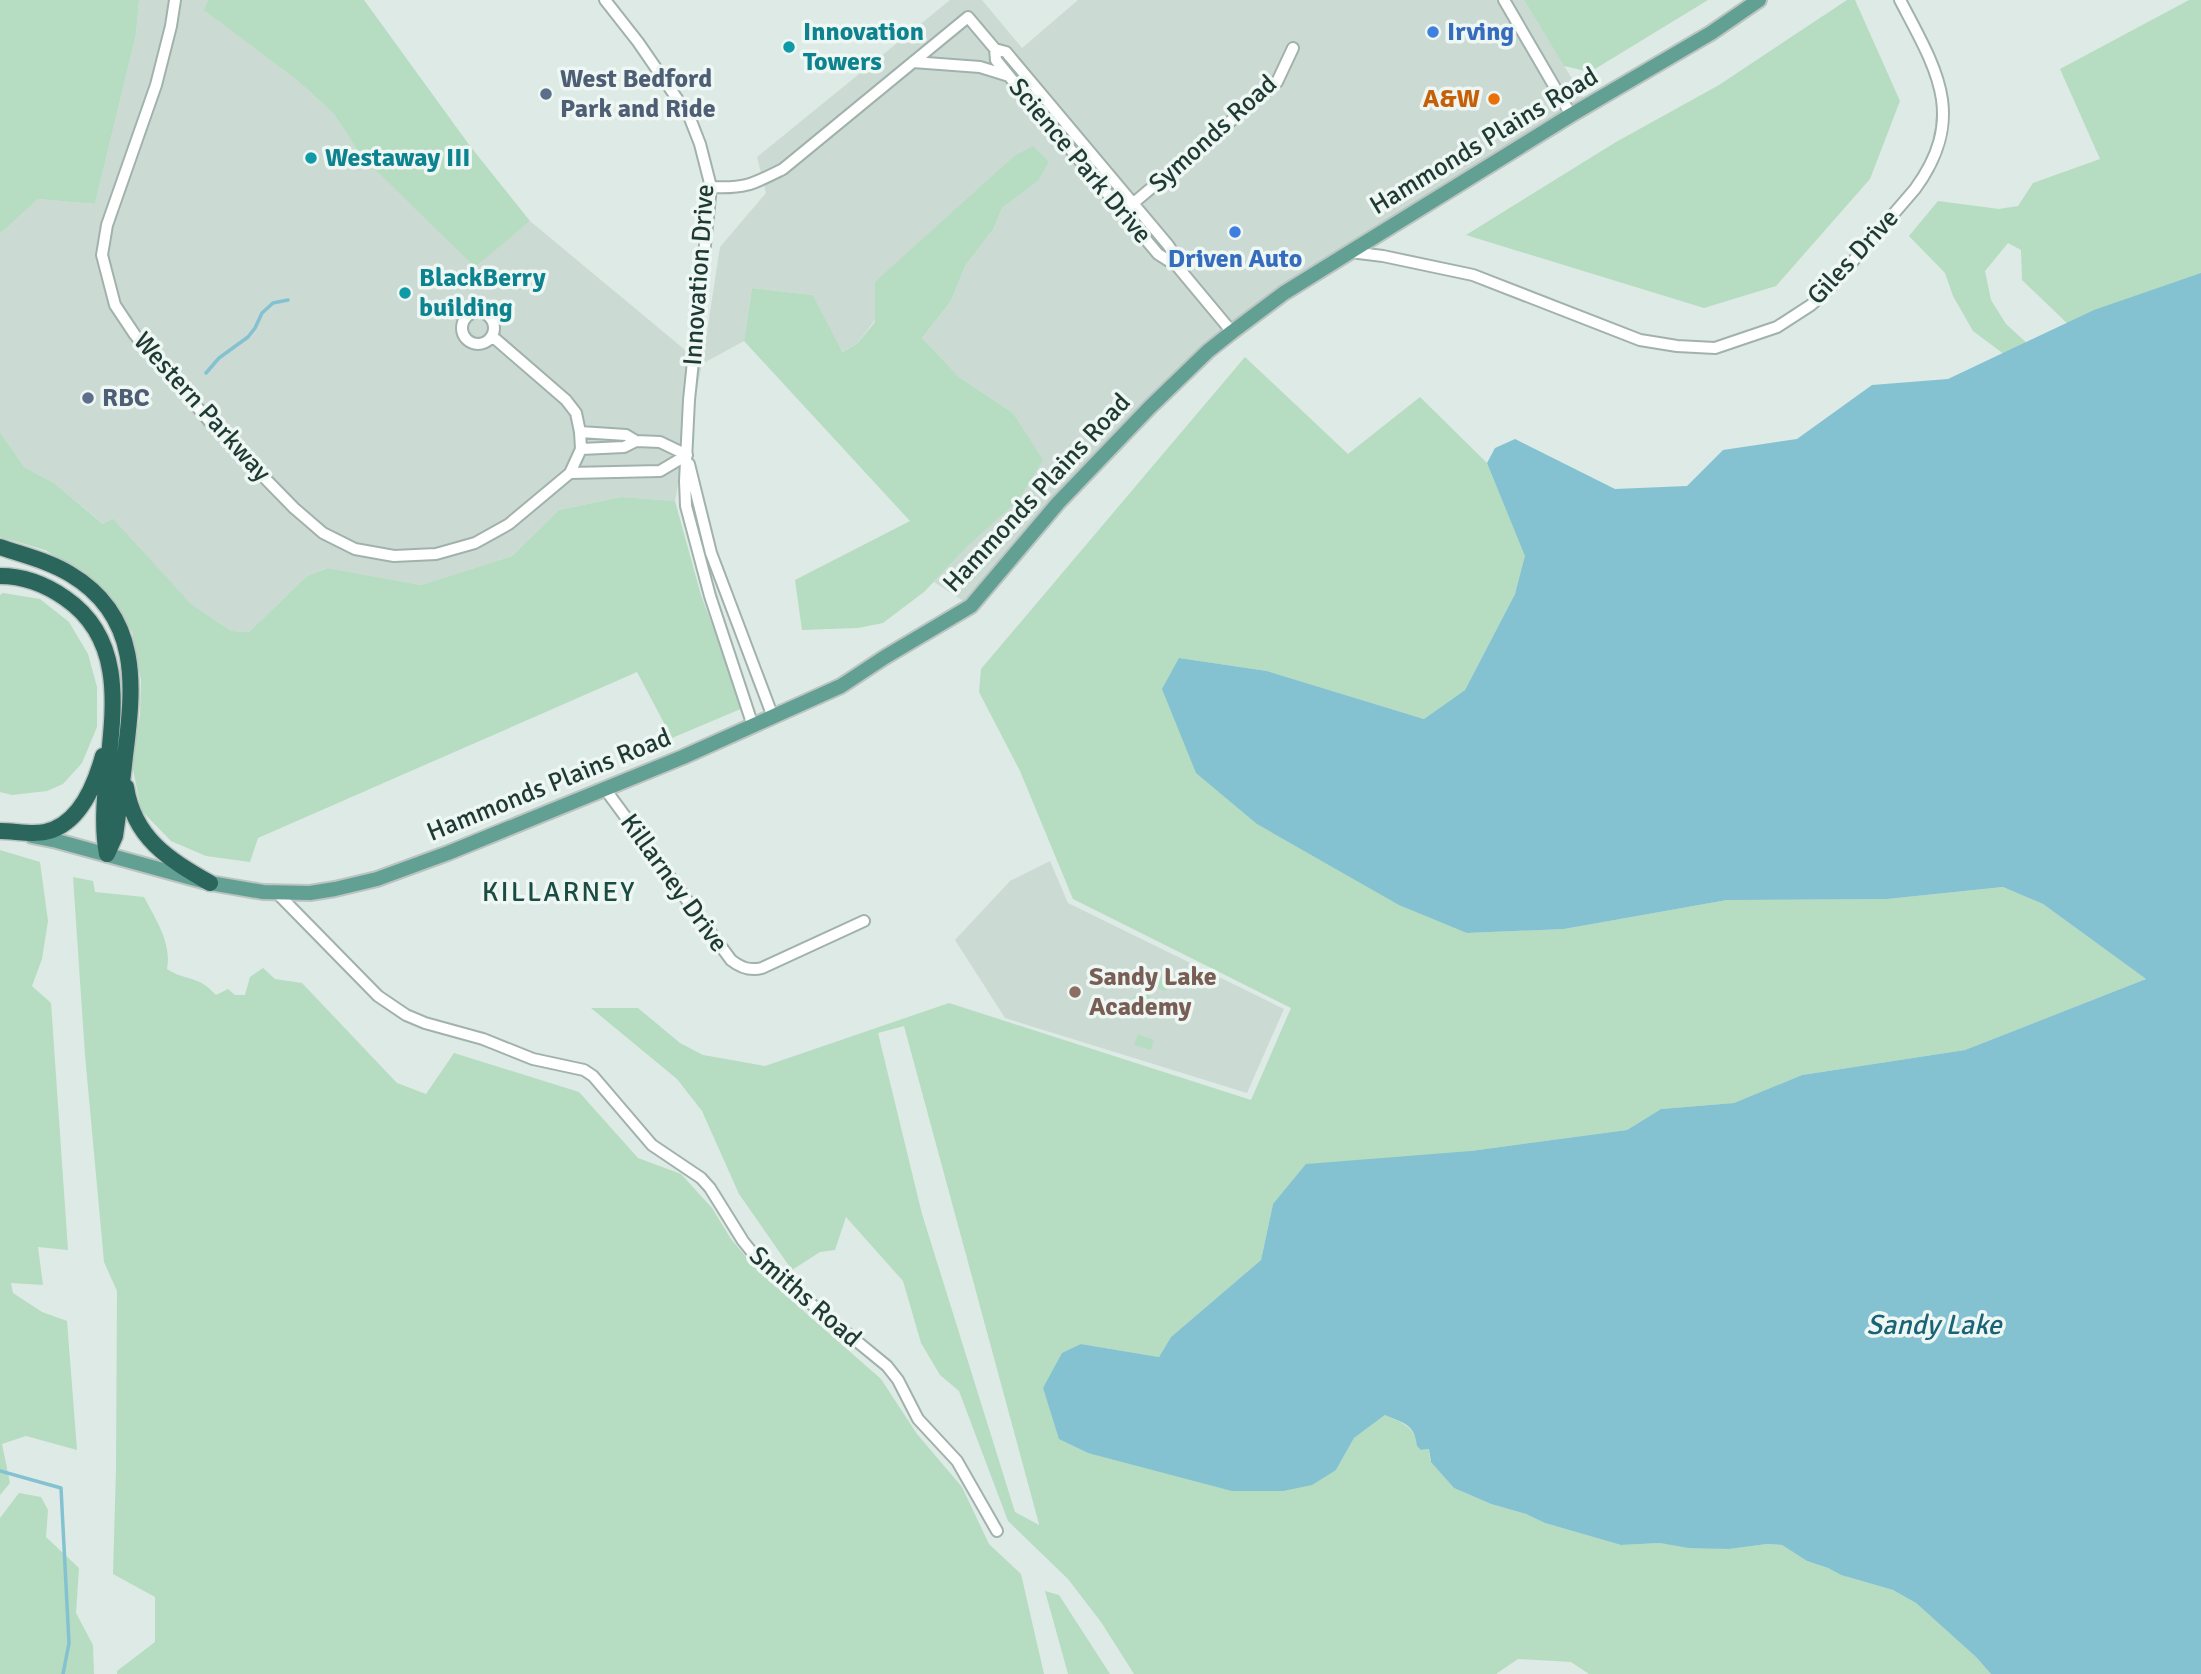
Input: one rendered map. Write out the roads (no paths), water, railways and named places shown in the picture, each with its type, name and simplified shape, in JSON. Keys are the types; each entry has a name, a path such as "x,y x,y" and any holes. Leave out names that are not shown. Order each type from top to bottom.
{"highway":[{"path":"0,547 72,575 97,596 116,622 124,640 132,682 131,711 115,836 107,854"},
{"path":"0,576 18,576 52,589 79,608 100,636 111,673 112,727 103,832 107,854"},
{"path":"1,830 46,832 67,821 81,807 92,788 112,727"},
{"path":"123,769 129,803 138,824 150,840 164,855 210,883"}],"main road":[{"name":"Hammonds Plains Road","path":"1,830 57,841 210,883 277,893 310,893 377,880 448,853 605,789 841,686 971,606 1058,503 1149,408 1231,332 1284,293 1571,115 1711,33 1759,0"}],"street":[{"name":"Western Parkway","path":"175,0 156,86 107,225 102,255 115,305 135,335 210,422 296,510 323,533 355,549 394,556 436,554 475,543 509,524 570,472 581,449 576,413 565,400 492,337"},
{"name":"Innovation Drive","path":"604,0 638,42 689,116 700,144 711,187 689,400 687,506 696,547 753,726"},
{"path":"1504,0 1571,115"},
{"name":"Giles Drive","path":"1350,252 1383,256 1473,275 1640,340 1715,348 1770,331 1811,305 1829,289 1915,189 1934,157 1943,115 1941,90 1931,61 1900,0"},
{"name":"Science Park Drive","path":"913,62 968,17 995,49 1006,52 1134,204 1174,254 1177,266"},
{"name":"Symonds Road","path":"1123,212 1277,82 1293,48"},
{"name":"Science Park Drive","path":"995,49 996,60 1009,76 1158,254 1177,266 1231,332"},
{"path":"711,187 738,188 760,181 783,169 913,62 980,67 1009,76"},
{"path":"580,432 626,435 636,441 660,442 687,455"},
{"path":"581,449 624,447 636,441"},
{"path":"570,472 660,471 687,455"},
{"name":"Innovation Drive","path":"687,455 711,553 773,717"},
{"name":"Killarney Drive","path":"605,789 738,966 753,970 762,968 864,921"},
{"name":"Smiths Road","path":"277,893 378,996 406,1015 533,1059 584,1070 593,1076 652,1145 701,1178 710,1188 743,1241 759,1261 887,1366 898,1380 918,1419 957,1461 998,1531"}],"water":[{"name":"Sandy Lake","path":"2201,273 2201,1674 1991,1674 1916,1603 1893,1590 1841,1575 1807,1561 1782,1545 1767,1544 1729,1549 1689,1548 1660,1543 1621,1545 1491,1504 1454,1488 1431,1462 1429,1449 1421,1450 1417,1446 1411,1429 1385,1415 1354,1438 1336,1470 1312,1485 1283,1491 1232,1491 1088,1453 1059,1439 1043,1388 1062,1353 1081,1344 1159,1357 1171,1337 1261,1260 1273,1204 1306,1164 1471,1151 1627,1130 1661,1109 1734,1103 1802,1075 1965,1050 2146,979 2043,904 2003,887 1887,899 1727,900 1564,929 1467,933 1399,905 1257,824 1196,773 1162,689 1179,658 1267,671 1424,719 1465,690 1515,594 1525,556 1487,463 1495,448 1515,439 1615,489 1687,486 1723,450 1797,439 1872,385 1948,379 2094,310"}],"waterway":[{"path":"206,373 219,358 248,337 262,313 273,303 288,300"},
{"path":"0,1471 61,1488 69,1643 63,1674"}],"place":[{"name":"Irving","path":"1433,32"},
{"name":"Innovation Towers","path":"789,47"},
{"name":"West Bedford Park and Ride","path":"546,94"},
{"name":"A&W","path":"1494,99"},
{"name":"Westaway III","path":"311,158"},
{"name":"Driven Auto","path":"1235,232"},
{"name":"BlackBerry building","path":"405,293"},
{"name":"RBC","path":"88,398"},
{"name":"Sandy Lake Academy","path":"1075,992"}],"district":[{"name":"KILLARNEY","path":"559,892"}]}
